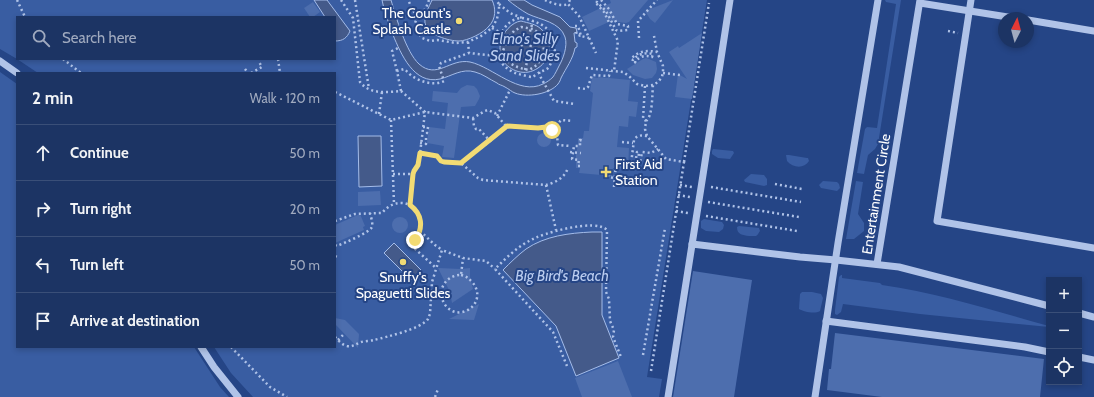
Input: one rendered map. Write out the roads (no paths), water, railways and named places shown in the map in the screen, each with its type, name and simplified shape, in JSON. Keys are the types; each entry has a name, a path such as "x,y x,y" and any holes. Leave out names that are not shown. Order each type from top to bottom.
{"street":[{"path":"668,397 730,0"},
{"path":"814,397 878,0"},
{"path":"971,0 936,221 1094,248"},
{"path":"920,1 998,15"},
{"name":"Entertainment Circle","path":"920,1 877,264 921,272 1046,305"},
{"path":"1034,21 1094,31"},
{"path":"0,62 16,72"},
{"path":"692,244 800,257 877,264"},
{"path":"1082,314 1094,317"},
{"path":"826,321 1025,347 1046,351"},
{"path":"202,348 214,368 238,397"},
{"path":"1082,358 1094,360"}],"water":[{"path":"314,0 327,0 350,31 348,36 344,39 336,41 336,16 324,16"},
{"path":"382,0 391,0 402,34 414,59 419,64 432,70 456,63 470,62 488,69 515,84 525,86 534,87 543,84 552,78 561,63 565,52 566,41 563,32 550,22 528,14 508,0 524,0 560,17 570,27 576,28 577,32 574,33 577,47 575,48 571,60 558,84 544,93 526,95 515,93 483,75 470,71 431,80 416,73 400,51 385,13"},
{"name":"The Count's Splash Castle","path":"432,0 492,0 495,10 494,17 487,29 479,34 462,41 450,40 434,34 425,23 426,14"},
{"name":"Elmo's Silly Sand Slides","path":"521,21 539,27 548,38 549,44 546,60 538,68 528,72 518,72 513,70 505,64 499,55 500,45 505,32 514,23"},
{"path":"358,136 381,136 382,186 359,187"},
{"name":"Big Bird's Beach","path":"602,232 602,315 619,358 576,376 556,326 503,270 526,249 541,241 566,234"},
{"name":"Snuffy's Spaguetti Slides","path":"394,243 421,270 411,280 384,253"}],"place":[{"name":"The Count's Splash Castle","path":"459,21"},
{"name":"First Aid Station","path":"606,172"},
{"name":"Snuffy's Spaguetti Slides","path":"403,262"}]}
